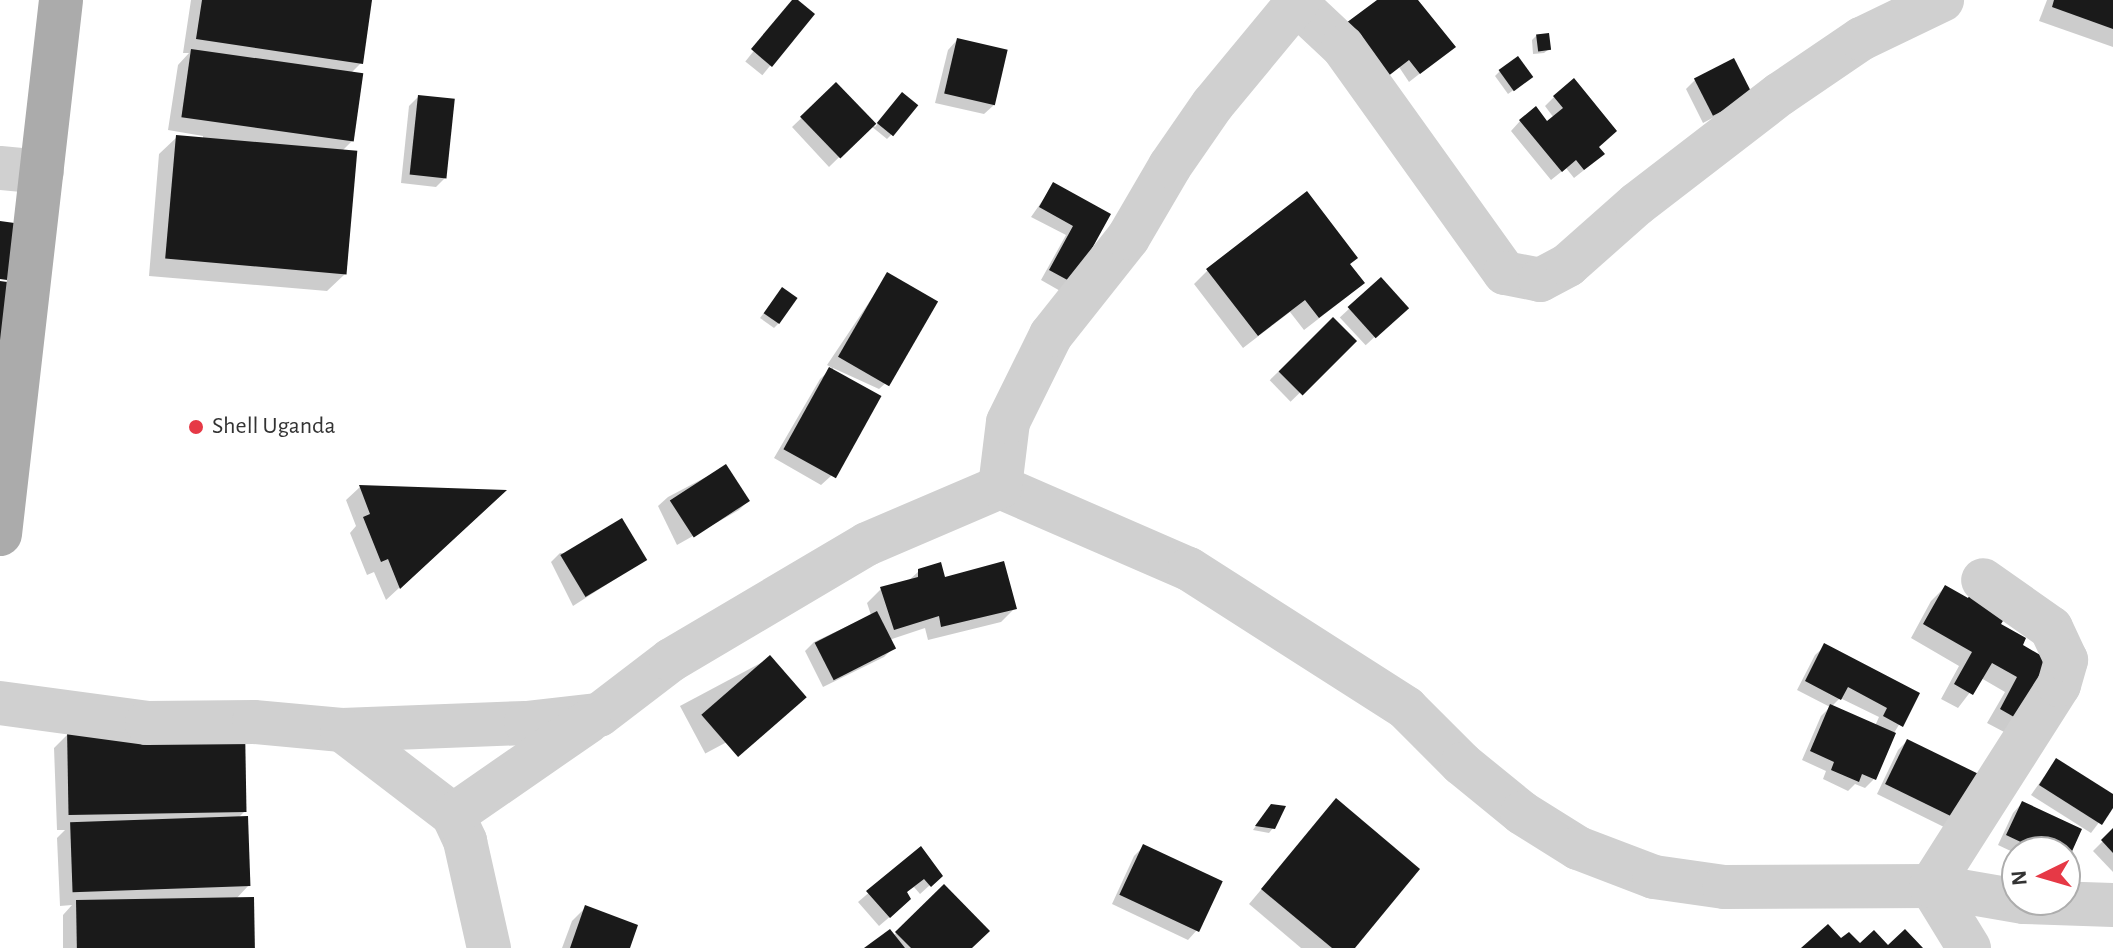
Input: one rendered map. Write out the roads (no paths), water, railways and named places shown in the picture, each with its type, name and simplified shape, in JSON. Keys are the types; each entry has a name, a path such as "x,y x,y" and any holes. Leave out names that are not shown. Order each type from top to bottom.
{"main road":[{"path":"0,534 21,170 61,0"}],"street":[{"path":"1000,487 1008,422 1051,335 1128,238 1170,166 1213,104 1298,2 1343,47 1505,273 1540,280 1568,265 1637,204 1791,86 1861,39 1942,0"},
{"path":"453,815 558,739 599,715 671,660 867,544 1000,487 1189,569 1311,644 1406,708 1462,764 1522,813 1578,848 1654,877 1724,887 1931,886 2024,902 2113,905"},
{"path":"1931,886 2059,685 2066,660 2051,628 1983,580"},
{"path":"0,703 147,723 254,722 342,730 526,723 599,715"},
{"path":"342,730 453,815 465,841 489,948"},
{"path":"1931,886 1969,948"}],"place":[{"name":"Shell Uganda","path":"196,427"}]}
